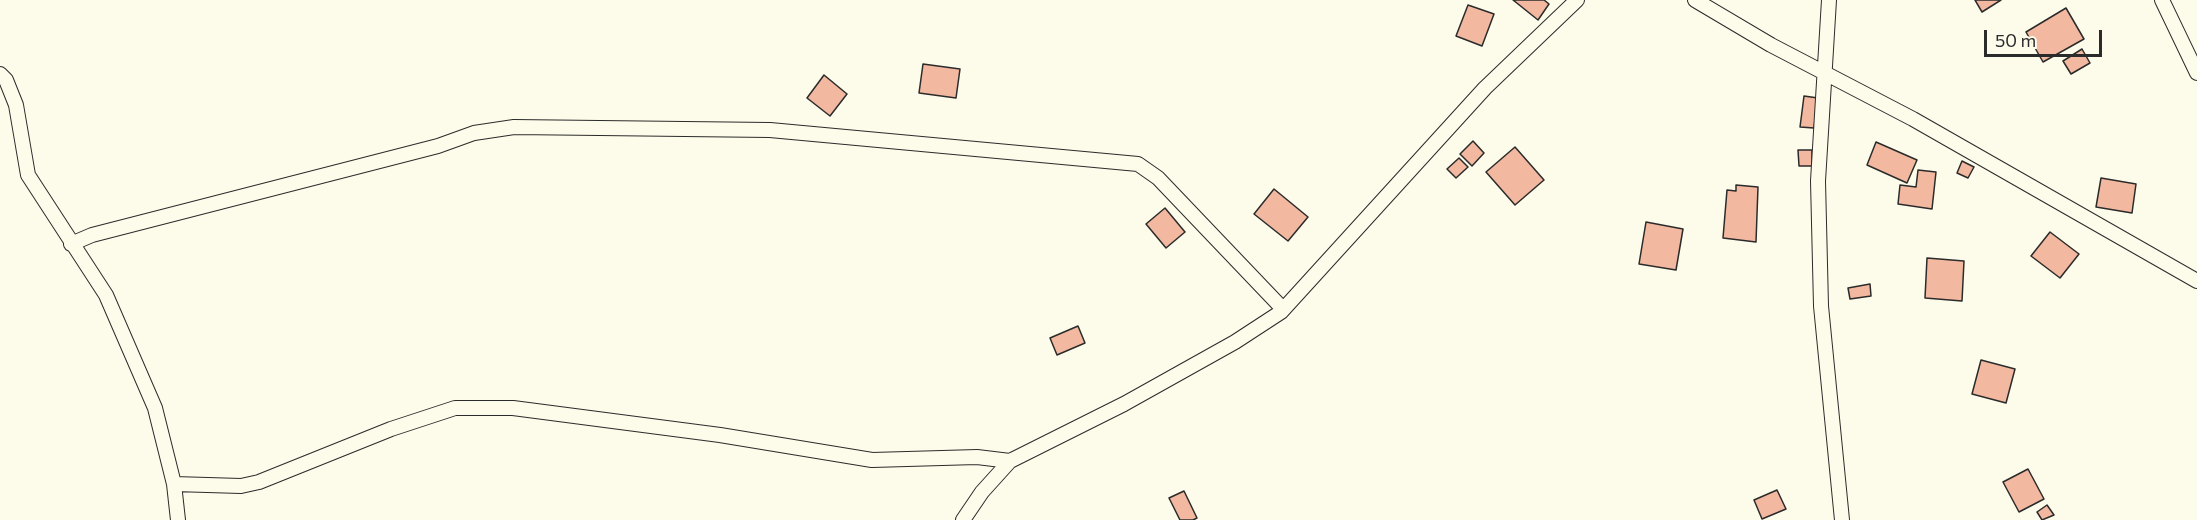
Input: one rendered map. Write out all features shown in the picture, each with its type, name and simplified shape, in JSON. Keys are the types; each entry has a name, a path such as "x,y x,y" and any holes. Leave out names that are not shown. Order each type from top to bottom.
{"street":[{"path":"963,520 982,492 1010,461 1124,405 1260,327 1283,309 1485,88 1577,0"},
{"path":"1695,0 1771,45 1825,72 2197,281"},
{"path":"1829,0 1818,181 1821,306 1842,520"},
{"path":"2162,0 2197,74"},
{"path":"0,74 6,80 16,105 28,175 106,295 119,320 155,408 174,484 178,520"},
{"path":"71,244 92,235 497,128 770,130 1138,164 1158,178 1283,309"},
{"path":"174,484 241,486 259,482 391,429 464,407 513,408 720,435 872,460 977,457 1010,461"}],"building":[{"path":"1513,0 1544,0 1549,4 1538,20"},
{"path":"1975,0 2001,0 1982,12"},
{"path":"1468,5 1494,14 1482,46 1456,36"},
{"path":"2066,8 2084,39 2043,62 2026,32"},
{"path":"2082,49 2090,63 2071,74 2063,61"},
{"path":"923,64 960,69 956,98 919,93"},
{"path":"824,75 847,94 830,116 807,98"},
{"path":"1804,96 1818,98 1814,128 1800,127"},
{"path":"1473,141 1484,153 1472,166 1460,154"},
{"path":"1876,142 1917,160 1907,183 1867,165"},
{"path":"1515,147 1544,180 1515,205 1486,172"},
{"path":"1798,150 1812,150 1812,166 1799,166"},
{"path":"1459,158 1468,167 1456,178 1447,169"},
{"path":"1962,161 1974,167 1968,178 1957,173"},
{"path":"1918,170 1936,172 1932,209 1898,204 1900,185 1916,187"},
{"path":"2101,178 2136,184 2132,213 2096,207"},
{"path":"1736,185 1758,187 1756,242 1723,238 1727,190 1736,191"},
{"path":"1274,189 1308,217 1288,241 1254,214"},
{"path":"1165,208 1185,232 1166,248 1146,224"},
{"path":"1646,222 1683,229 1676,270 1639,264"},
{"path":"2050,232 2079,254 2060,278 2031,256"},
{"path":"1927,258 1964,261 1962,301 1925,298"},
{"path":"1870,284 1871,296 1850,299 1848,288"},
{"path":"1078,326 1085,343 1057,355 1050,338"},
{"path":"1981,360 2015,369 2006,403 1972,394"},
{"path":"2028,469 2044,499 2019,512 2003,482"},
{"path":"1777,490 1786,509 1762,519 1754,500"},
{"path":"1184,491 1197,518 1193,520 1180,520 1169,498"},
{"path":"2047,505 2054,515 2042,520 2037,512"}]}
